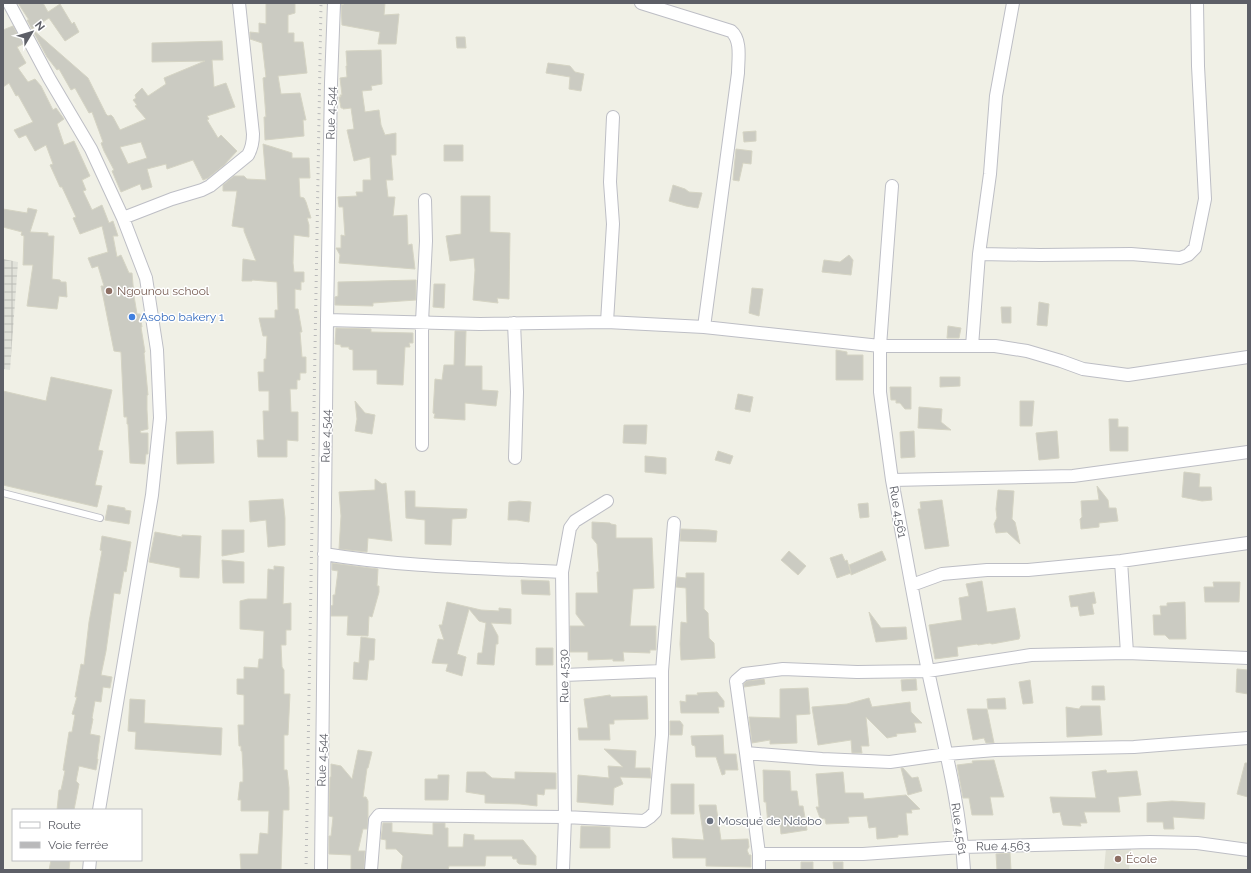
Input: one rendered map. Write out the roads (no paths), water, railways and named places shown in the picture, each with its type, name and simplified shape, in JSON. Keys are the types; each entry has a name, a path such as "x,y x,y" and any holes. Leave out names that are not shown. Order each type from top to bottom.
{"street":[{"path":"9,3 49,78 91,149 124,218 146,278 156,350 160,418 152,495 99,809"},
{"path":"124,218 210,186 248,155 252,145 253,134 239,3"},
{"name":"Rue 4.544","path":"321,870 327,320 331,84 334,3"},
{"path":"641,3 731,31 736,35 738,40 738,73 704,327"},
{"path":"972,346 979,254 990,174 996,96 1013,3"},
{"path":"979,254 1131,254 1180,258 1188,255 1195,248 1205,200 1198,66 1197,3"},
{"path":"607,322 613,224 610,182 613,117"},
{"path":"892,186 880,346 880,392 892,480"},
{"path":"422,445 422,322 426,241 425,200"},
{"path":"327,320 514,323 607,322 704,327 880,346 995,346 1027,351 1061,361 1083,370 1128,374 1248,357"},
{"path":"514,323 517,392 515,458"},
{"name":"Rue 4.561","path":"964,870 962,847 947,754 928,671 892,480 1073,476 1248,452"},
{"name":"Rue 4.530","path":"563,870 565,817 562,572 570,528 575,520 607,501"},
{"path":"372,870 375,820 379,815 565,817 644,821 650,818 654,812 662,735 662,671 674,523"},
{"path":"912,585 942,574 987,570 1028,570 1121,561 1248,543"},
{"path":"324,554 355,559 424,566 562,572"},
{"path":"1121,561 1128,653"},
{"path":"759,870 759,854 736,681 744,674 783,669 857,672 928,671 1031,654 1128,653 1248,658"},
{"path":"564,675 662,671"},
{"path":"746,753 822,759 890,762 947,754 995,750 1134,747 1248,738"},
{"name":"Rue 4.563","path":"759,854 863,854 962,847 1189,843 1248,850"}],"lane":[{"path":"3,493 100,518"}],"railway":[{"path":"306,870 321,3"}],"place":[{"name":"Ngounou school","path":"109,291"},
{"name":"Asobo bakery 1","path":"132,317"},
{"name":"Mosqué de Ndobo","path":"710,821"},
{"name":"École","path":"1118,859"}]}
